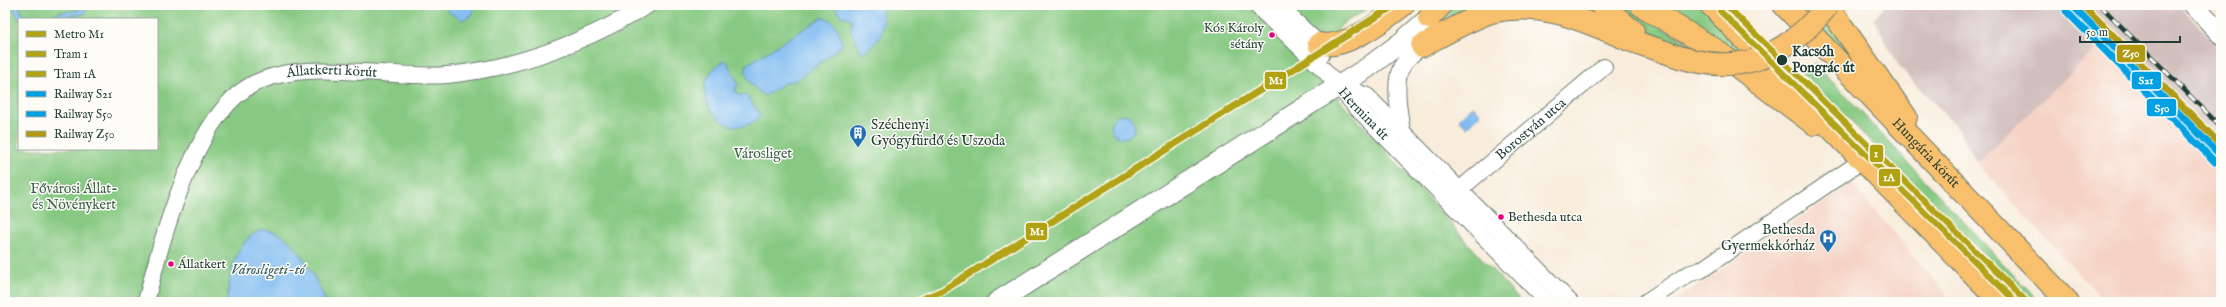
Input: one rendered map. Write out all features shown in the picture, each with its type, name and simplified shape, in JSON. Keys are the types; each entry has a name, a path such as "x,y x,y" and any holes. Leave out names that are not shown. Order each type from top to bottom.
{"main road":[{"path":"1319,44 1328,46 1348,41 1403,5"},
{"path":"1601,5 1612,16 1665,52"},
{"path":"1641,5 1714,49 1806,120 1859,155"},
{"path":"1711,5 2001,302"},
{"name":"Hungária körút","path":"1784,5 2068,302"},
{"path":"1422,46 1491,11 1510,7 1549,7 1565,11 1629,40 1685,59 1712,63 1739,64 1759,60 1780,50 1800,36 1827,5 1953,182"}],"street":[{"name":"Állatkerti körút","path":"146,302 170,219 189,166 216,120 229,103 245,88 274,75 288,72 338,71 404,76 446,75 488,70 532,59 572,45 610,28 648,5"},
{"path":"1256,5 1324,70 1337,85"},
{"path":"1278,5 1319,44 1324,70"},
{"path":"2194,5 2221,34"},
{"path":"997,302 1337,85 1367,68 1403,41 1435,12"},
{"path":"1367,68 1390,62 1422,46"},
{"path":"1402,130 1398,101 1398,81 1403,64 1422,46"},
{"name":"Borostyán utca","path":"1453,196 1604,67"},
{"name":"Hermina út","path":"1337,85 1367,96 1402,130 1453,196 1548,302"},
{"name":"Hermina út","path":"1337,85 1355,106 1570,302"},
{"path":"1646,302 1688,274 1701,270 1859,155"}],"shaded area":[{"path":"1886,5 2179,5 2221,48 2221,166 2101,44 1977,163 1955,124 1911,80 1897,63 1874,19"},
{"path":"2101,43 2221,166 2221,302 2104,302 1977,163"},
{"name":"Bethesda Gyermekkórház","path":"1851,183 1952,301 1672,302 1818,206"}],"green space":[{"name":"Városliget","path":"5,5 1373,5 1341,25 1314,71 1521,302 326,302 302,256 285,238 241,248 233,265 227,302 5,302"},
{"path":"1449,5 1483,5 1418,39"},
{"path":"1570,5 1596,5 1604,18 1584,9"},
{"path":"1613,5 1624,5 1705,53 1693,50 1656,35 1633,21"},
{"path":"1659,5 1702,5 1783,83"},
{"path":"1795,5 1819,5 1870,84"},
{"path":"1815,63 2039,302 2032,302 1803,74"}],"water":[{"path":"14,5 19,5 21,12 28,18 19,18 14,11"},
{"path":"80,5 88,5 84,14 45,18 60,12 77,11"},
{"path":"449,5 477,5 471,16 462,20 447,11"},
{"path":"833,5 880,5 883,26 878,39 869,49 862,53 850,29 852,20 848,17 842,17"},
{"path":"823,17 835,24 840,35 842,46 797,80 785,83 765,96 756,89 748,79 746,65"},
{"path":"726,60 738,84 736,93 741,96 746,95 761,116 747,125 734,126 721,121 712,111 706,98 705,84 712,71"},
{"path":"1473,106 1481,114 1467,127 1459,119"},
{"path":"1123,114 1131,118 1135,126 1131,134 1123,138 1115,134 1111,126 1115,118"},
{"name":"Városligeti-tó","path":"261,230 273,231 283,236 293,245 309,267 326,302 227,302 229,282 239,251 252,235"}],"railway":[{"path":"2100,5 2221,127"}],"metro line":[{"name":"M1","path":"915,302 942,291 1395,5"}],"tram line":[{"name":"1","path":"1726,5 2027,302"},
{"name":"1A","path":"1720,11 2016,302"}],"rail line":[{"name":"S21","path":"2072,5 2221,156"},
{"name":"Z50","path":"2083,5 2221,145"},
{"name":"S50","path":"2066,11 2215,162"}],"place":[{"name":"Kós Károly sétány","path":"1272,35"},
{"name":"Kacsóh Pongrác út","path":"1782,60"},
{"name":"Széchenyi Gyógyfürdő és Uszoda","path":"858,148"},
{"name":"Bethesda utca","path":"1501,217"},
{"name":"Bethesda Gyermekkórház","path":"1828,253"},
{"name":"Állatkert","path":"171,264"}],"park label":[{"name":"Fővárosi Állat- és Növénykert","path":"74,198"}]}
